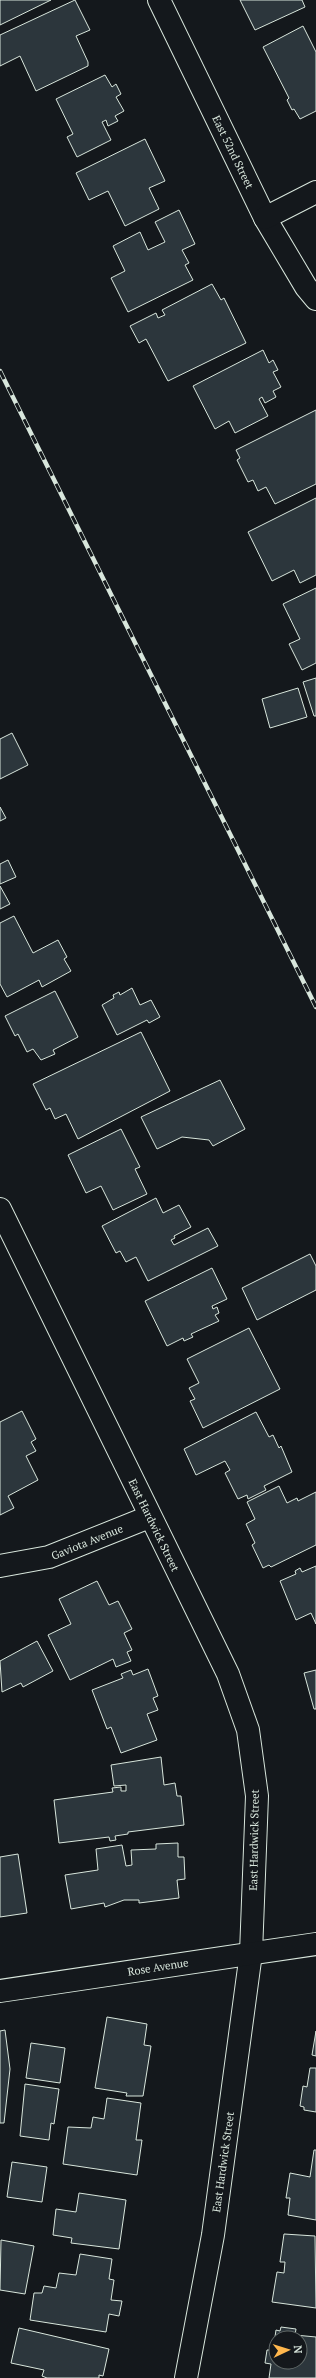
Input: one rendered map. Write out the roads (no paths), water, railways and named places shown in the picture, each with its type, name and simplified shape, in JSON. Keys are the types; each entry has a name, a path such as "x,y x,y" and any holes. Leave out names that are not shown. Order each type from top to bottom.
{"street":[{"name":"East 52nd Street","path":"159,0 265,218 306,287 316,299"},
{"path":"265,218 316,192"},
{"name":"East Hardwick Street","path":"0,1209 149,1517 228,1674 248,1730 256,1796 251,1953 213,2235 186,2378"},
{"name":"Gaviota Avenue","path":"0,1566 49,1557 149,1517"},
{"name":"Rose Avenue","path":"0,1991 316,1944"}],"railway":[{"path":"0,371 316,1007"}]}
